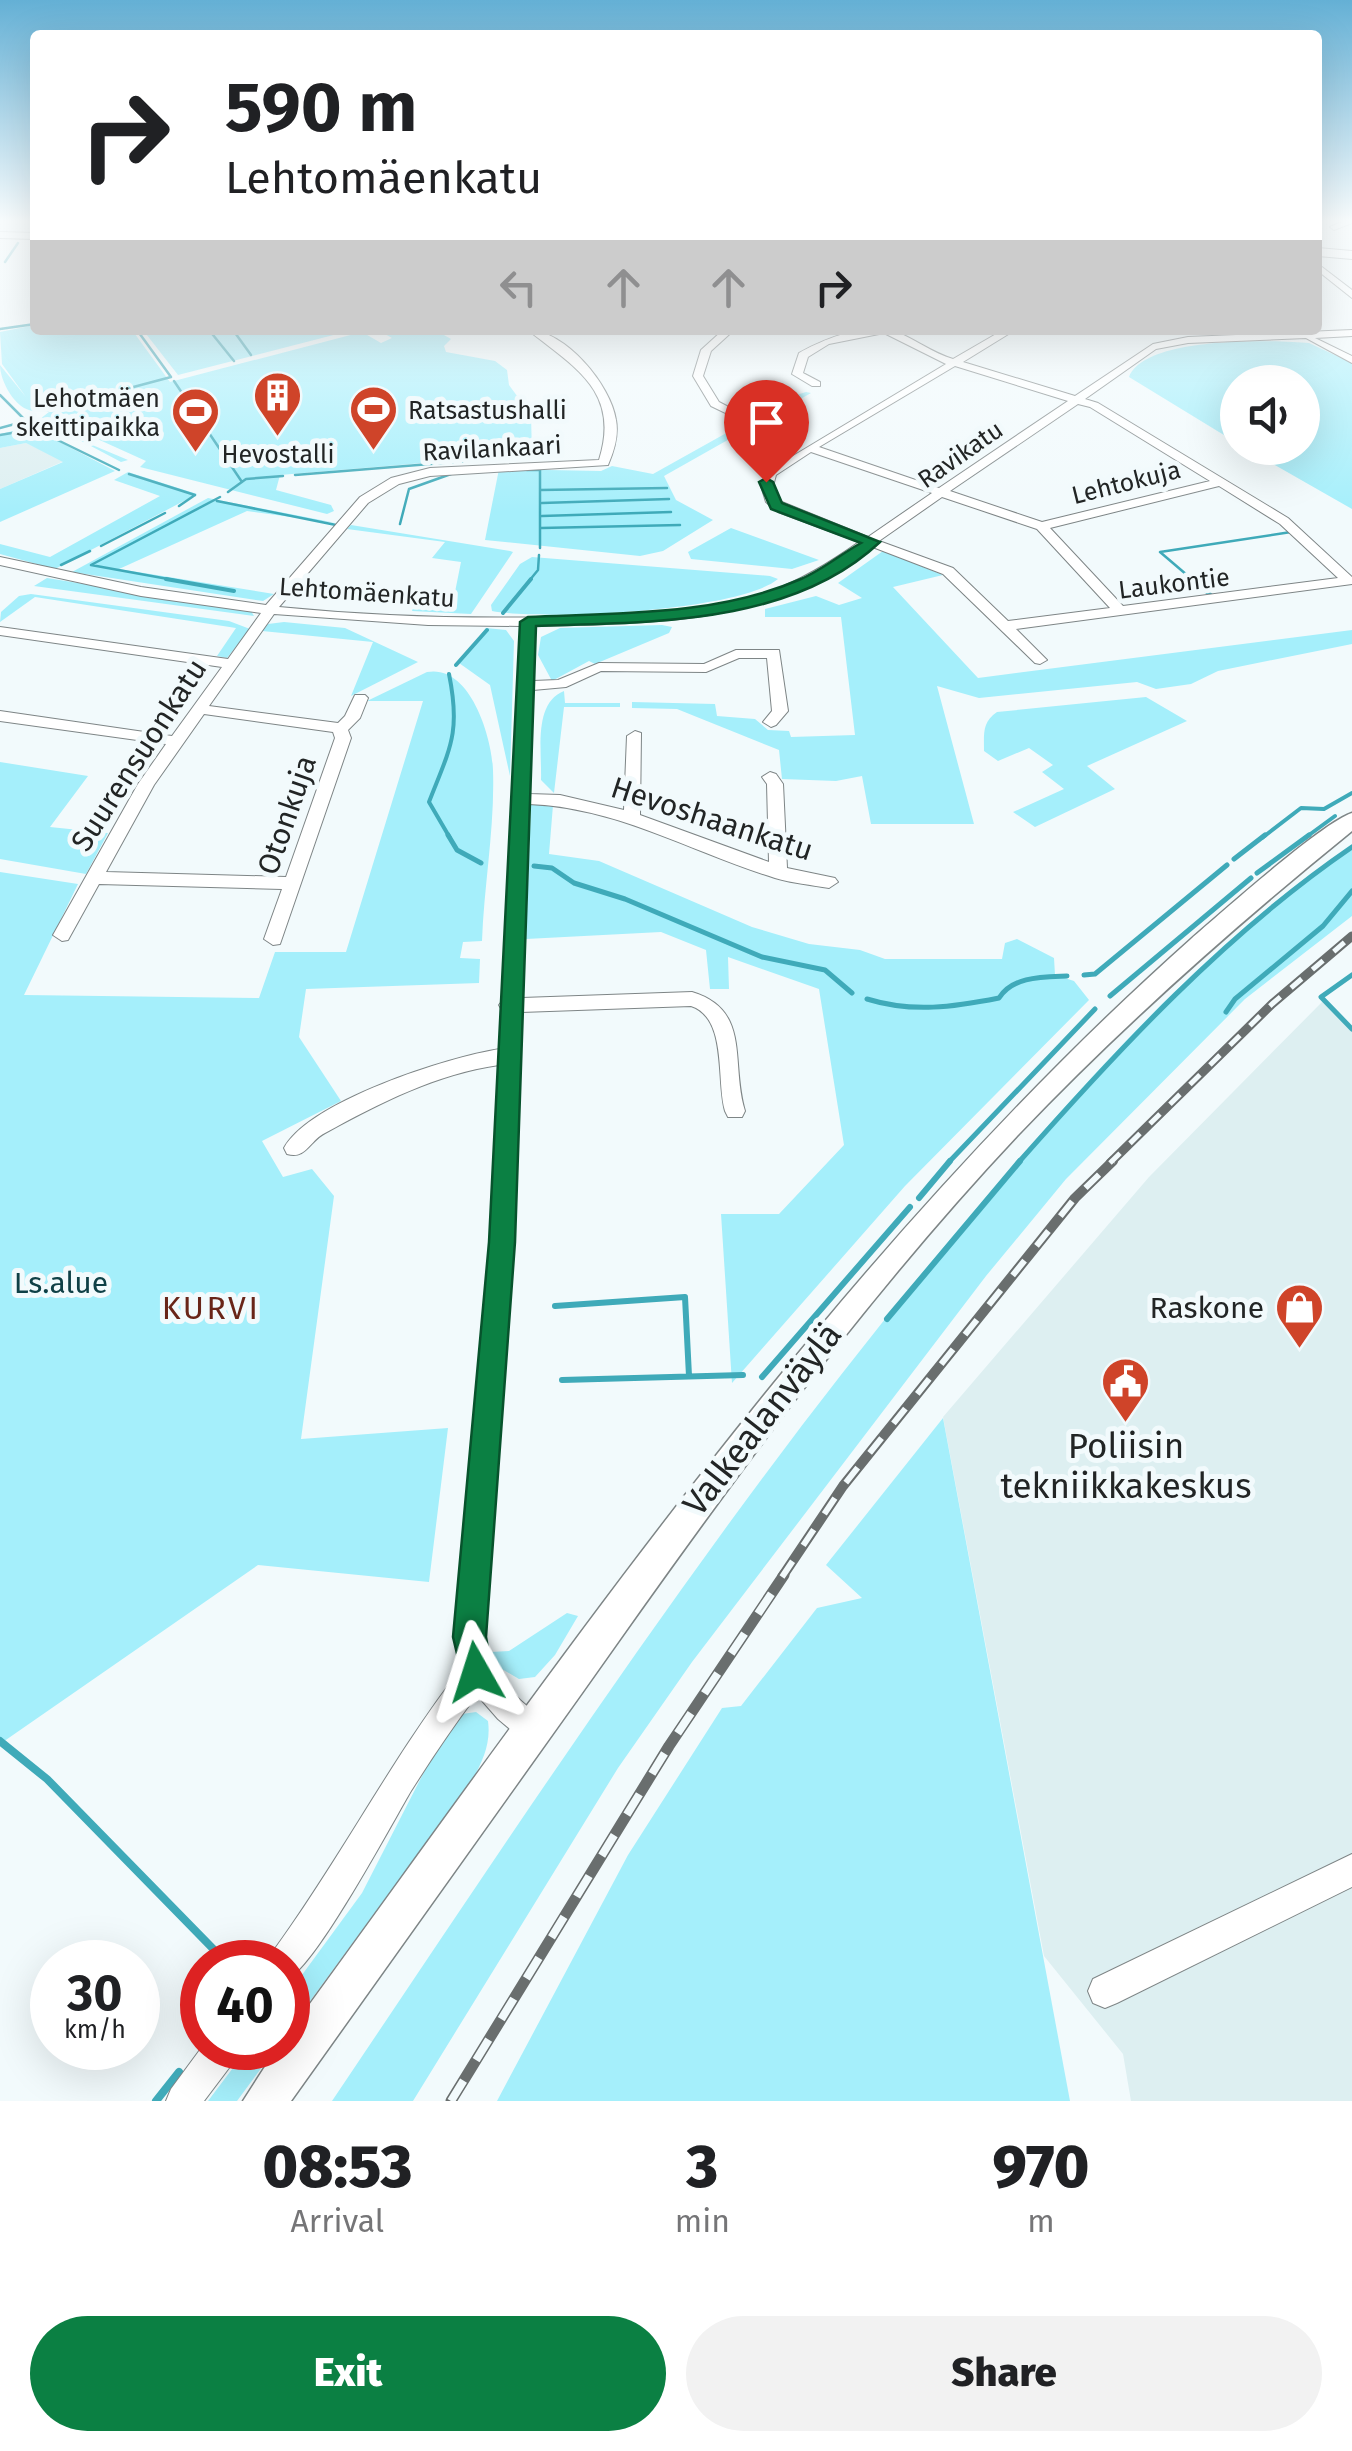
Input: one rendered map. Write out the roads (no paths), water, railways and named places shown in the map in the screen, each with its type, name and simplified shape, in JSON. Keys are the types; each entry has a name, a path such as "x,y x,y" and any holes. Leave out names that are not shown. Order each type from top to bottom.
{"main road":[{"name":"Valkealanväylä","path":"265,2101 766,1409 975,1164 1117,1016 1272,880 1352,820"}],"street":[{"name":"Ravikatu","path":"734,606 808,582 944,494 1147,350 1190,335 1308,338 1352,332"},
{"name":"Ravilankaari","path":"270,609 364,500 394,481 449,470 604,463 612,429 602,392 584,366 541,335"},
{"path":"723,335 706,350 698,376 715,404 738,416"},
{"path":"816,384 797,374 804,355 826,342 860,335"},
{"path":"893,335 925,354 1080,398 1222,482"},
{"path":"1002,335 809,448 769,473 766,482 772,502 948,571 1040,660"},
{"path":"1308,338 1352,360"},
{"path":"809,448 1042,526 1122,612"},
{"name":"Lehtokuja","path":"1042,526 1222,482"},
{"name":"Laukontie","path":"1005,626 1348,583 1344,574 1284,521 1222,482"},
{"name":"Lehtomäenkatu","path":"0,561 105,585 270,609 528,622 658,616 734,606"},
{"name":"Suurensuonkatu","path":"62,936 146,784 270,609"},
{"path":"528,622 498,1304 470,1637 476,1672 488,1690 533,1730"},
{"path":"0,631 231,664"},
{"path":"525,686 561,684 599,667 706,668 736,654 774,654 780,712 772,722"},
{"path":"340,729 352,718 360,698"},
{"name":"Otonkuja","path":"200,709 340,729 343,738 273,939"},
{"path":"0,716 177,741"},
{"path":"632,818 635,736"},
{"path":"770,777 775,784 778,874"},
{"name":"Hevoshaankatu","path":"520,799 544,799 632,818 778,874 829,882"},
{"path":"93,878 293,883"},
{"path":"509,1005 692,999 712,1004 722,1016 726,1092 735,1112"},
{"path":"295,1148 311,1130 442,1067 469,1059 508,1056"},
{"path":"302,1940 342,1884 446,1708 476,1672"},
{"path":"1105,1991 1352,1870"},
{"path":"183,2101 206,2070"}],"waterway":[{"path":"0,329 30,325"},
{"path":"92,398 171,377 141,335"},
{"path":"213,335 234,361"},
{"path":"237,335 251,355"},
{"path":"174,381 242,482"},
{"path":"0,395 26,421 0,428"},
{"path":"0,435 35,429 119,470"},
{"path":"295,475 529,456"},
{"path":"527,470 540,470 540,490"},
{"path":"129,474 195,495 179,506"},
{"path":"400,524 409,489 451,474"},
{"path":"242,482 283,476"},
{"path":"228,492 242,482"},
{"path":"540,490 667,488"},
{"path":"540,490 540,548"},
{"path":"179,581 91,565 220,497"},
{"path":"542,503 669,499"},
{"path":"217,501 336,525"},
{"path":"542,516 671,512"},
{"path":"101,546 165,513"},
{"path":"541,528 680,525"},
{"path":"1194,581 1160,552 1291,532"},
{"path":"61,565 90,551"},
{"path":"529,581 538,570 539,555"},
{"path":"166,579 234,591"},
{"path":"503,613 531,579"},
{"path":"1191,579 1212,596"},
{"path":"456,665 487,630"},
{"path":"449,674 454,711 451,740 429,802 450,838"},
{"path":"1262,838 1301,808 1324,809 1352,793"},
{"path":"1305,838 1335,816"},
{"path":"448,835 457,850 481,863"},
{"path":"1234,859 1265,835"},
{"path":"1257,873 1309,835"},
{"path":"1018,1163 1134,1036 1217,955 1352,847"},
{"path":"1084,975 1095,974 1227,865"},
{"path":"534,866 552,868 574,883 625,899 762,957 825,970 852,993"},
{"path":"1110,996 1251,878"},
{"path":"1226,1012 1235,999 1323,926 1352,891"},
{"path":"1352,975 1321,997 1352,1029"},
{"path":"867,999 900,1006 949,1006 999,998 1012,985 1029,979 1067,976"},
{"path":"948,1163 1095,1009"},
{"path":"919,1198 950,1161"},
{"path":"887,1319 1020,1161"},
{"path":"762,1377 910,1207"},
{"path":"555,1306 685,1297 689,1376"},
{"path":"562,1380 743,1375"},
{"path":"0,1741 47,1779 204,1940"},
{"path":"156,2101 179,2072"}],"railway":[{"path":"1110,1163 1272,1004 1352,936"},
{"path":"782,1577 843,1486 1075,1198 1113,1161"},
{"path":"451,2101 669,1746 784,1575"}],"place":[{"name":"Hevostalli","path":"278,438"},
{"name":"Ratsastushalli","path":"373,452"},
{"name":"Lehotmäen skeittipaikka","path":"195,454"},
{"name":"Raskone","path":"1299,1350"},
{"name":"Poliisin tekniikkakeskus","path":"1126,1424"}],"district":[{"name":"KURVI","path":"211,1308"}],"park label":[{"name":"Ls.alue","path":"61,1283"}]}
